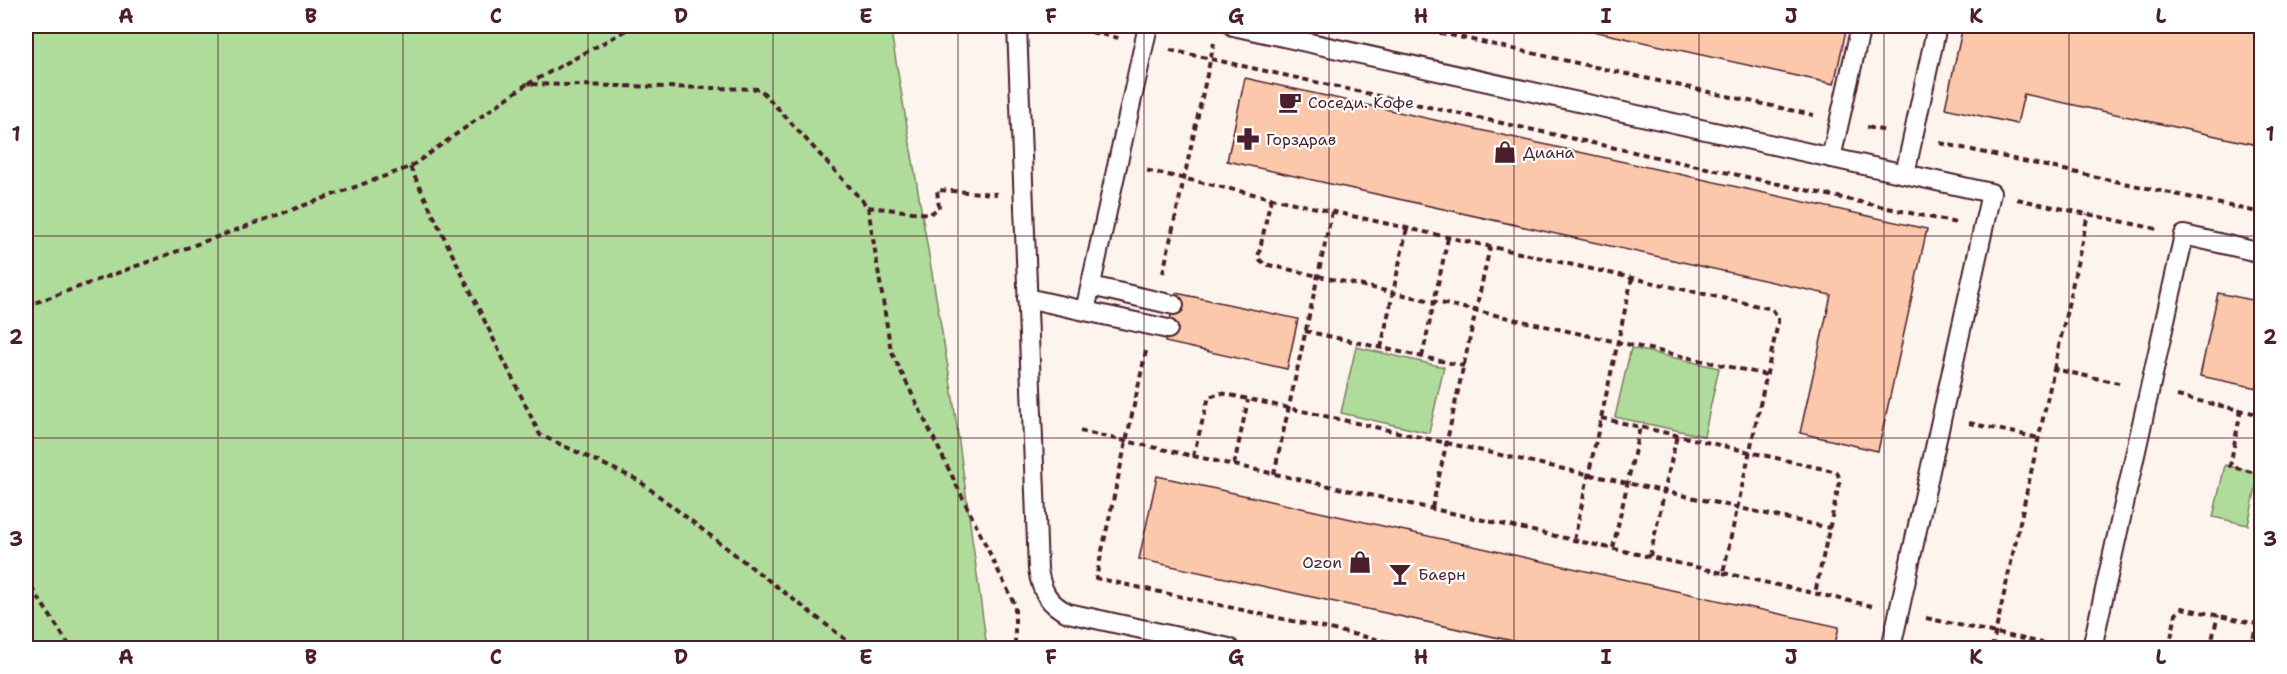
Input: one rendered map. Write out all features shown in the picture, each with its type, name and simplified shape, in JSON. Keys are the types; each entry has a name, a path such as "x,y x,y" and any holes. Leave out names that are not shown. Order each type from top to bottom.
{"lane":[{"path":"1017,26 1040,585 1056,608 1068,613 1229,648"},
{"path":"1085,311 1148,26"},
{"path":"1233,26 1992,193 1891,648"},
{"path":"1831,158 1861,26"},
{"path":"1905,174 1937,26"},
{"path":"2092,648 2184,235 2262,253"},
{"path":"1090,286 1174,305"},
{"path":"1028,298 1168,329"}],"path":[{"path":"26,306 410,167 527,84 634,26"},
{"path":"1061,26 1984,229"},
{"path":"527,84 760,89 868,207 891,351 1015,605 1015,648"},
{"path":"1118,165 1772,309 1776,313 1778,323 1723,573"},
{"path":"410,167 540,435 638,480 854,646 860,648"},
{"path":"868,207 930,214 939,208 937,190 1024,196"},
{"path":"1992,193 2184,235"},
{"path":"1271,198 1258,258 1260,262 1767,375"},
{"path":"1274,474 1332,212"},
{"path":"1992,648 2088,214"},
{"path":"1381,348 1407,228"},
{"path":"1422,357 1448,238"},
{"path":"1432,508 1490,247"},
{"path":"1574,540 1632,278"},
{"path":"1305,331 1464,366"},
{"path":"2054,369 2262,415"},
{"path":"1193,456 1209,397 1221,393 1830,528"},
{"path":"1234,465 1248,399"},
{"path":"2241,410 2230,466 2262,476"},
{"path":"1942,417 2039,438"},
{"path":"1601,418 1837,471 1840,480 1815,593"},
{"path":"1613,548 1640,427"},
{"path":"1080,431 2066,648"},
{"path":"1650,556 1677,435"},
{"path":"1096,578 1416,648"},
{"path":"26,579 71,648"},
{"path":"2251,648 2259,624 2262,602"},
{"path":"2169,648 2179,610 2186,608 2259,624"},
{"path":"2210,648 2218,615"},
{"path":"842,648 854,646"}],"green space":[{"path":"26,26 890,26 952,391 987,648 26,648"},
{"path":"1356,347 1444,367 1429,433 1341,413"},
{"path":"1631,348 1719,368 1704,436 1615,417"},
{"path":"2225,465 2259,473 2248,525 2213,517"}],"building":[{"path":"1570,26 1847,26 1834,84"},
{"path":"1963,26 2262,26 2262,146 2024,94 2017,124 1945,108"},
{"path":"1245,78 1927,229 1878,451 1800,433 1831,295 1227,161"},
{"path":"1176,293 1298,319 1287,369 1165,342"},
{"path":"2218,293 2262,302 2262,389 2200,376"},
{"path":"1157,476 1839,627 1834,648 1545,648 1139,559"}],"place":[{"name":"Соседи. Кофе","path":"1290,102"},
{"name":"Горздрав","path":"1248,139"},
{"name":"Диана","path":"1505,152"},
{"name":"Ozon","path":"1360,562"},
{"name":"Баерн","path":"1400,574"}]}
